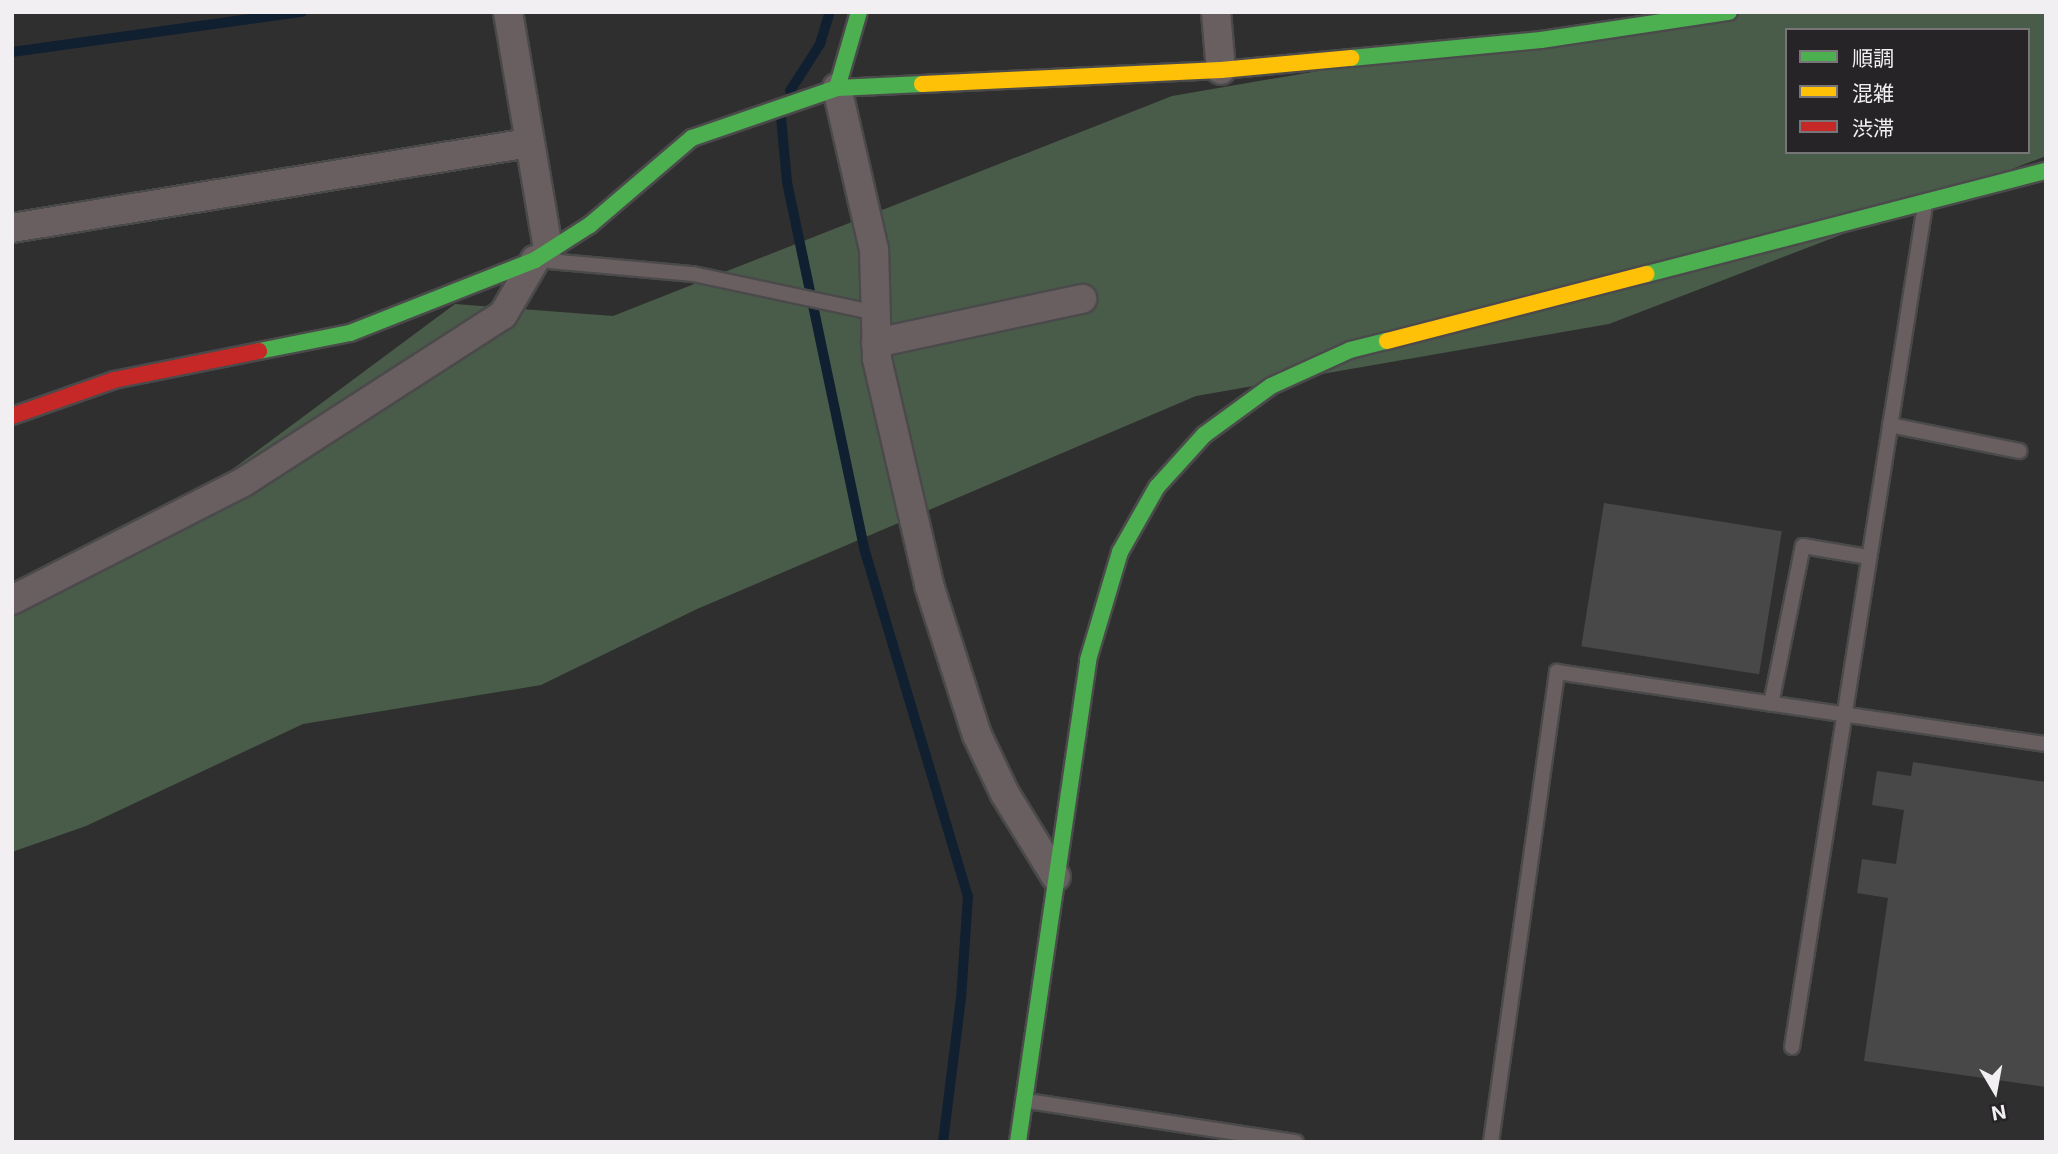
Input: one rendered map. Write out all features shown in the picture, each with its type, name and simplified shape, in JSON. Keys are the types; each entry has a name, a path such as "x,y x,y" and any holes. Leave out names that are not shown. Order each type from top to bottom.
{"street":[{"path":"12,600 242,483 503,315 541,254 529,143 508,12"},
{"path":"859,12 837,88 874,249 876,344 929,585 977,735 1005,794 1056,877"},
{"path":"1216,12 1221,69"},
{"path":"12,416 114,380 350,333 541,254 590,225 692,138 837,88 1221,69 1541,40 1729,12"},
{"path":"12,228 529,143"},
{"path":"1018,1142 1088,660 1121,552 1157,487 1204,435 1271,386 1350,350 2046,171"},
{"path":"876,344 1082,299"}],"lane":[{"path":"1792,1047 1925,201"},
{"path":"541,254 693,274 876,313"},
{"path":"1890,425 2019,451"},
{"path":"1772,704 1803,546 1869,557"},
{"path":"1491,1142 1557,672 2046,744"},
{"path":"1024,1101 1296,1142"}],"green space":[{"path":"1662,12 2046,12 2046,156 1609,324 1196,396 697,609 541,685 303,724 86,826 12,852 12,582 121,552 455,304 613,316 1172,96"}],"building":[{"path":"1604,503 1782,531 1759,674 1581,646"},
{"path":"1913,762 2046,782 2046,1087 1864,1061 1888,898 1857,893 1862,859 1896,864 1904,810 1872,805 1877,771 1911,776"}],"waterway":[{"path":"12,52 302,12"},
{"path":"790,91 820,44 830,12"},
{"path":"781,117 787,182 864,548 968,896 961,998 943,1142"}],"traffic: fast":[{"path":"837,88 859,12"},
{"path":"1351,58 1541,40 1729,12"},
{"path":"259,351 350,333 535,260 590,225 692,138 837,88 922,84"},
{"path":"1647,274 2046,171"},
{"path":"1018,1142 1088,660 1120,552 1157,487 1204,435 1271,386 1350,350 1387,341"}],"traffic: slow":[{"path":"922,84 1221,70 1351,58"},
{"path":"1387,341 1647,274"}],"traffic: jam":[{"path":"12,416 114,380 259,351"}]}
